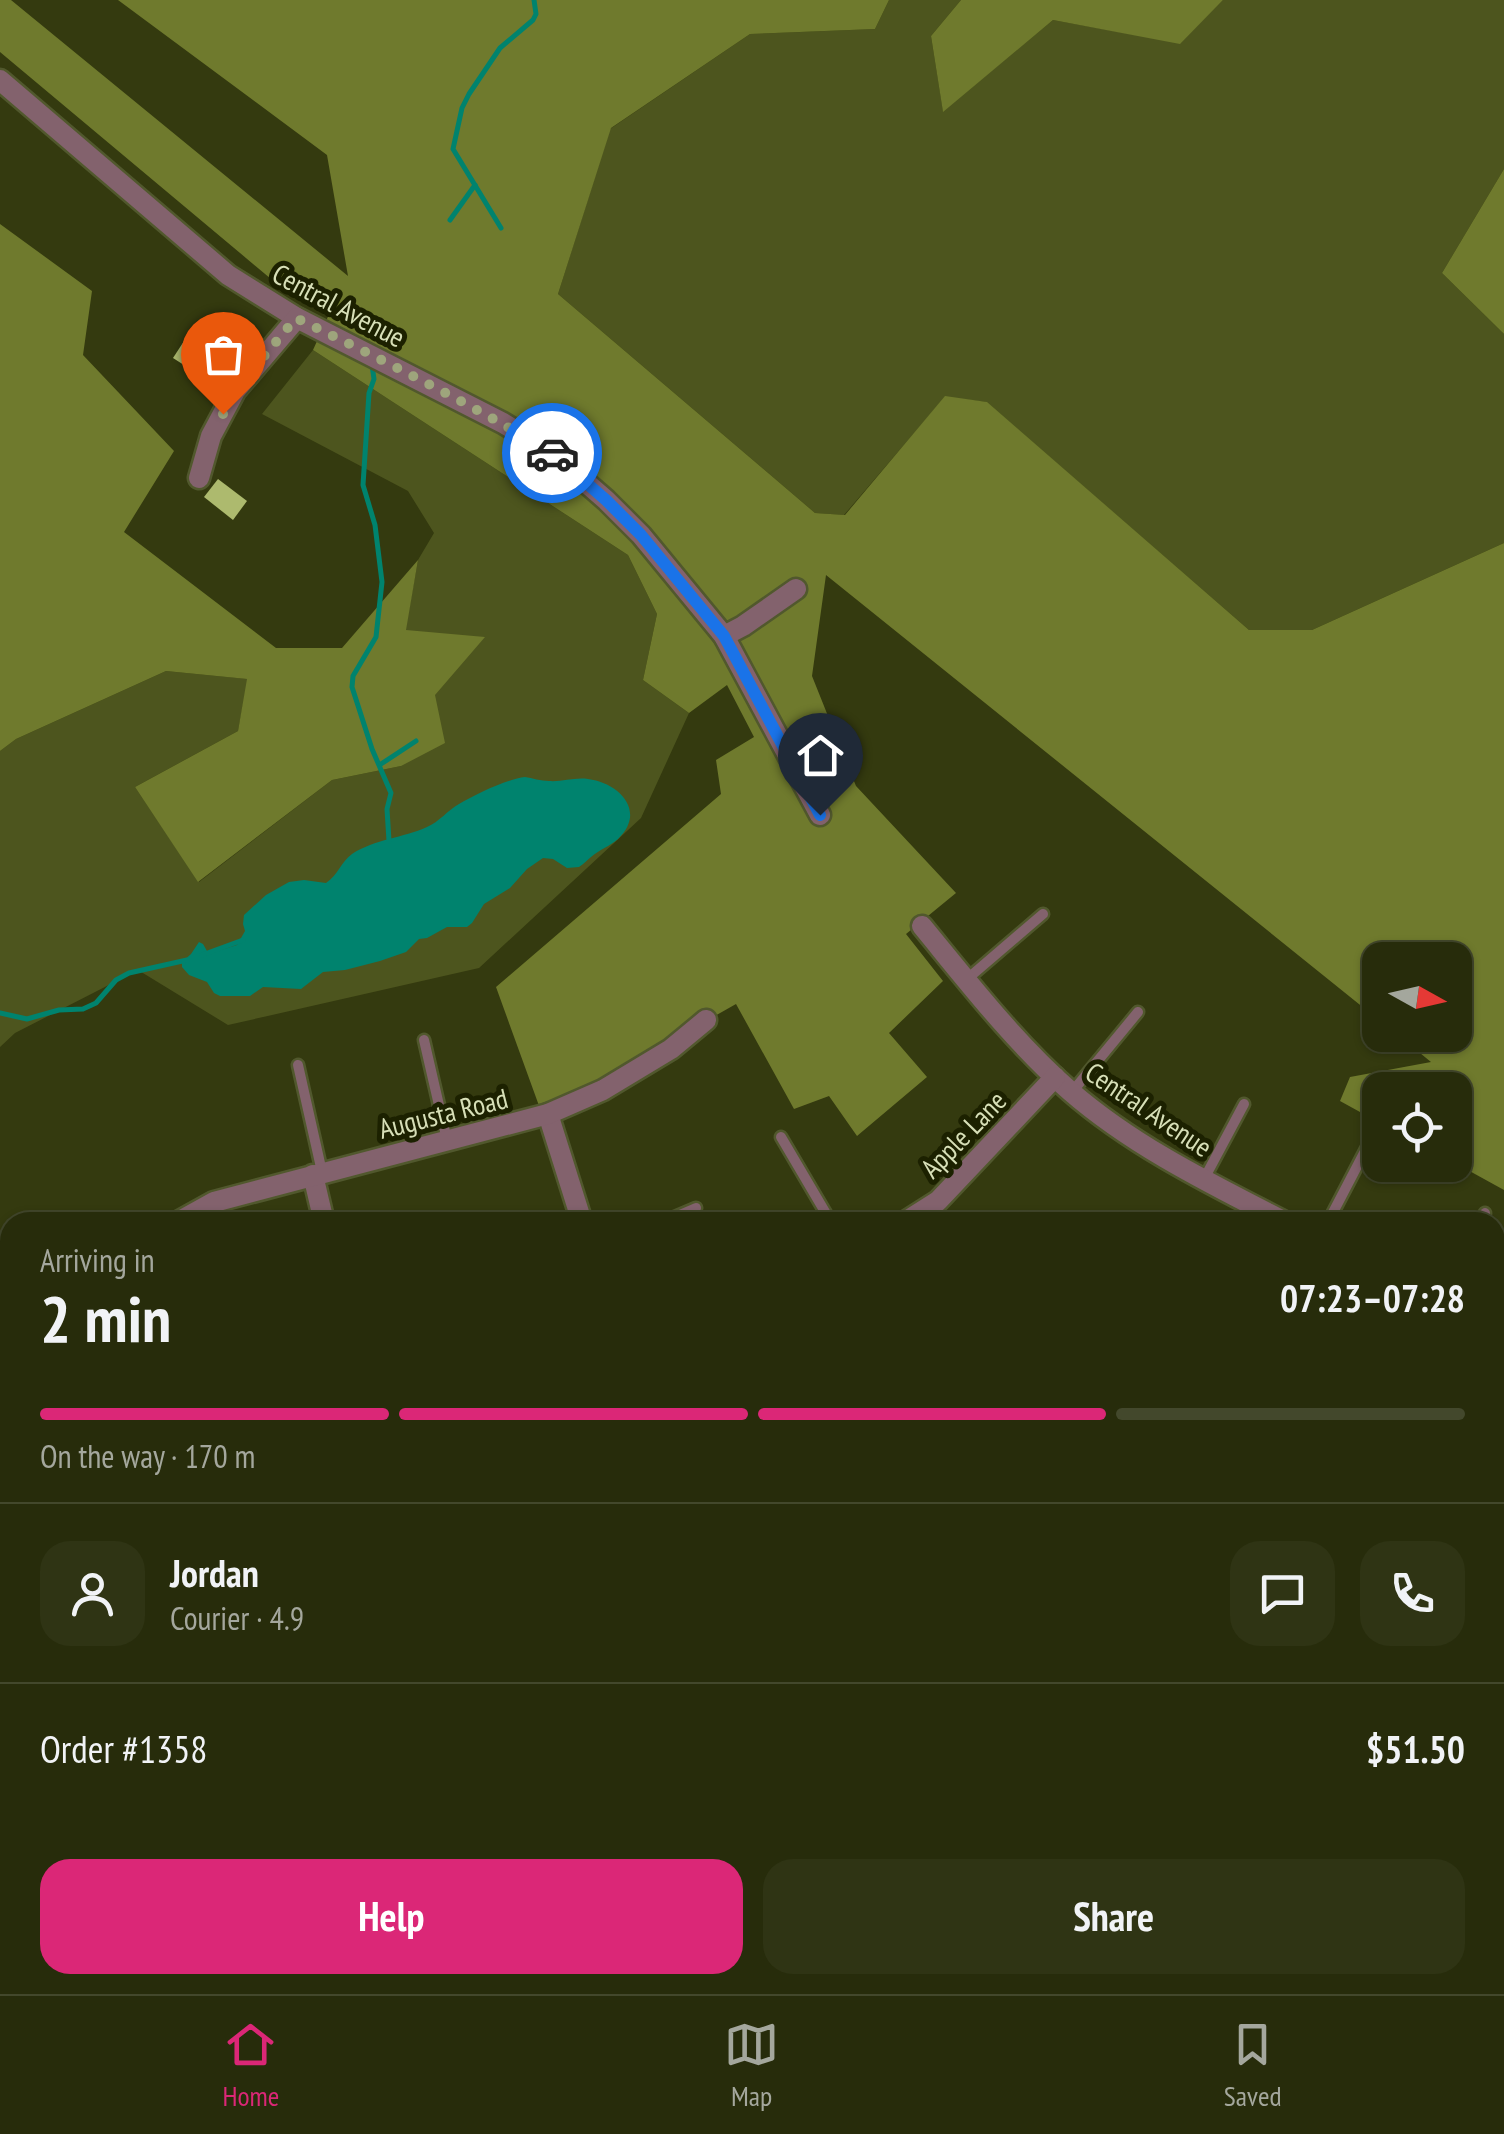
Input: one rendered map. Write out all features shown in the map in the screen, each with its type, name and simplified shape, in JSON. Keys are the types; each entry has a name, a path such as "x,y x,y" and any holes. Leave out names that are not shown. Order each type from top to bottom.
{"street":[{"name":"Central Avenue","path":"0,80 228,275 296,318 453,397 552,453 606,500 641,535 724,636 820,815"},
{"path":"198,478 210,436 235,391 296,318"},
{"path":"724,636 796,590"},
{"name":"Central Avenue","path":"922,926 966,980 1072,1092 1152,1150 1266,1212"},
{"name":"Augusta Road","path":"196,1212 214,1202 548,1114 603,1090 671,1049 706,1020"},
{"name":"Apple Lane","path":"923,1212 1055,1077"},
{"path":"548,1114 579,1212"},
{"path":"317,1174 323,1212"}],"lane":[{"path":"966,980 1043,914"},
{"path":"1072,1092 1138,1012"},
{"path":"424,1040 448,1140"},
{"path":"298,1066 317,1174"},
{"path":"1204,1180 1244,1104"},
{"path":"781,1137 824,1212"},
{"path":"1333,1212 1362,1157"},
{"path":"687,1212 696,1208"}],"green space":[{"path":"0,0 11,0 348,276 327,155 118,0 889,0 875,29 750,34 611,128 558,294 815,513 845,515 945,396 987,402 1249,630 1312,630 1504,543 1504,1190 1472,1172 1472,1072 1377,1072 1431,1062 1419,1052 1472,1052 1472,942 1362,942 1362,1007 826,575 812,676 856,786 956,893 906,934 943,981 889,1033 927,1077 857,1136 829,1096 794,1109 736,1004 542,1114 496,987 721,794 716,760 754,737 727,685 689,713 643,680 657,614 628,555 313,350 335,301 283,289 0,52"},
{"path":"889,0 961,0 931,36 943,111 1053,20 1180,43 1223,0 1504,0 1504,169 1442,273 1504,334 1504,543 1312,630 1249,630 986,402 945,397 844,515 815,513 558,294 610,129 750,34 875,29"},
{"path":"961,0 1223,0 1180,44 1053,20 943,112 931,36"},
{"path":"1504,169 1504,334 1442,273"},
{"path":"0,224 92,291 83,355 174,451 124,532 276,648 342,648 418,560 406,630 485,637 435,695 445,743 401,766 332,780 198,882 135,787 238,731 247,679 166,671 16,739 0,751"},
{"path":"313,350 628,555 657,614 643,680 689,713 641,818 479,968 228,1025 138,970 15,1033 0,1047 0,751 16,739 166,671 248,679 238,731 135,787 199,882 332,780 401,766 405,631 418,560 434,533 408,491 262,414"},
{"path":"1362,1075 1362,1113 1340,1101 1350,1077"}],"water":[{"path":"525,777 549,781 588,779 610,786 626,800 630,818 626,829 579,867 567,868 543,858 510,888 484,904 467,927 447,927 419,939 406,952 380,961 323,972 301,989 263,987 250,996 220,996 207,982 189,975 182,967 199,942 211,953 237,945 245,931 244,915 266,895 289,882 326,883 348,857 361,849 427,827 474,796"}],"building":[{"path":"186,338 222,360 209,381 173,358"},
{"path":"218,479 247,501 233,520 204,497"}],"waterway":[{"path":"501,228 453,149 469,94 500,48 533,20 534,0"},
{"path":"450,220 475,185"},
{"path":"372,365 374,379 369,393 363,485 375,525 382,582 376,637 353,676 352,687 391,793 387,809 389,841"},
{"path":"381,764 416,741"},
{"path":"202,955 243,940"},
{"path":"0,1013 27,1019 59,1010 83,1009 96,1003 116,980 129,973 187,960"}],"way so far":[{"path":"223,414 235,391 296,318 388,362 552,453"}],"route":[{"path":"552,453 641,535 724,636 820,815"}]}
